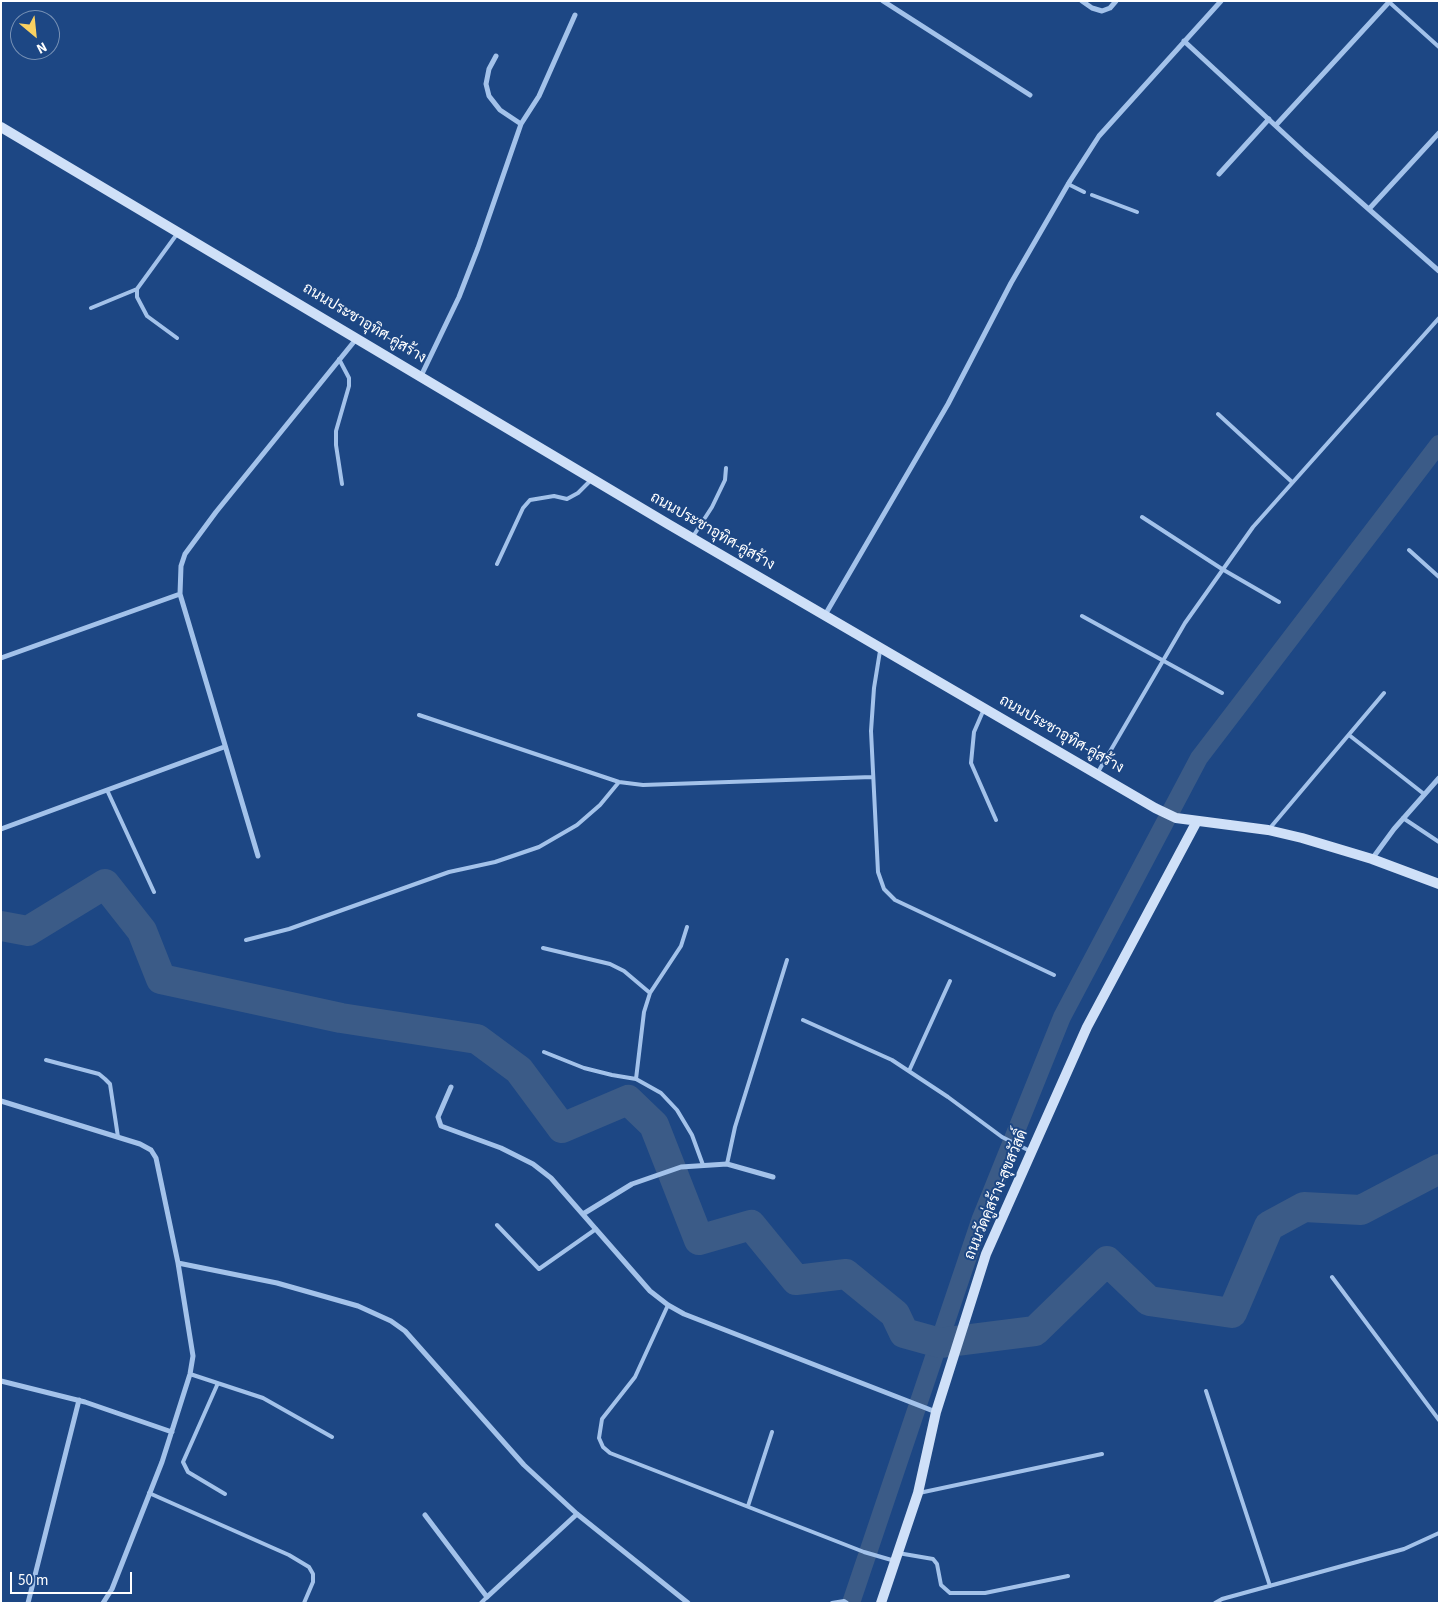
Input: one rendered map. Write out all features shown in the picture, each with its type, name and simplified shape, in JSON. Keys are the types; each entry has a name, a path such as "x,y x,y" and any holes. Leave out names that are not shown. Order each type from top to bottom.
{"main road":[{"name":"ถนนประชาอุทิศ-คู่สร้าง","path":"1,127 692,538 984,709 1098,772 1156,808 1176,818 1268,830 1372,859 1439,884"},
{"name":"ถนนวัดคู่สร้าง-สุขสวัสดิ์","path":"882,1603 918,1493 936,1412 986,1254 1087,1027 1197,821"}],"street":[{"path":"883,1 1030,95"},
{"path":"1082,1 1102,11 1110,8 1116,1"},
{"path":"825,615 948,404 1011,283 1068,184 1099,136 1221,1"},
{"path":"1276,125 1389,2"},
{"path":"422,376 462,289 507,168 521,124 538,96 574,15"},
{"path":"1184,41 1268,119 1439,271"},
{"path":"496,56 489,69 486,84 489,96 500,110 521,124"},
{"path":"1219,174 1268,119"},
{"path":"1369,209 1439,133"},
{"path":"258,856 180,594 181,566 185,554 283,426 357,338"},
{"path":"1,658 180,594"},
{"path":"1,829 224,747"},
{"path":"1372,859 1403,818 1439,778"},
{"path":"452,1087 438,1117 441,1126 501,1148 533,1164 551,1178 650,1291 668,1305 684,1314 936,1412"},
{"path":"1,1101 140,1144 150,1150 156,1158 186,1300 193,1356 190,1374 172,1432 149,1493 112,1589 103,1603"},
{"path":"584,1214 632,1184 681,1167 727,1164 773,1177"},
{"path":"178,1263 277,1283 358,1306 391,1321 405,1332 524,1465 577,1514 688,1603"},
{"path":"1,1381 79,1400 172,1432"},
{"path":"28,1603 79,1400"},
{"path":"425,1515 488,1597 577,1514"}],"lane":[{"path":"1389,2 1439,47"},
{"path":"1068,184 1084,192"},
{"path":"1092,195 1138,212"},
{"path":"91,308 137,289 178,232"},
{"path":"137,289 137,297 147,316 178,338"},
{"path":"1098,772 1185,623 1253,527 1439,318"},
{"path":"339,359 349,378 349,386 336,431 336,446 342,484"},
{"path":"1218,414 1292,482"},
{"path":"692,538 712,506 725,480 726,468"},
{"path":"497,564 522,508 530,500 554,496 567,499 578,493 593,479"},
{"path":"1142,517 1222,570 1278,602"},
{"path":"1409,550 1439,577"},
{"path":"1082,616 1222,693"},
{"path":"881,648 873,696 872,777 878,872 884,889 895,900 1054,975"},
{"path":"1268,830 1384,693"},
{"path":"984,709 974,732 971,763 996,820"},
{"path":"419,716 619,782 643,785 872,777"},
{"path":"1349,735 1424,794"},
{"path":"246,940 289,930 442,874 495,862 539,847 577,825 600,805 619,782"},
{"path":"107,790 154,892"},
{"path":"1403,818 1439,842"},
{"path":"636,1079 644,1012 650,993 681,946 687,927"},
{"path":"543,948 610,964 624,971 650,993"},
{"path":"727,1164 735,1126 787,960"},
{"path":"909,1071 950,981"},
{"path":"803,1020 892,1060 1002,1137 1032,1152"},
{"path":"544,1052 584,1068 612,1076 636,1079 662,1093 677,1110 698,1147 703,1165"},
{"path":"46,1060 99,1074 110,1084 118,1137"},
{"path":"497,1225 539,1268 596,1229"},
{"path":"1332,1277 1439,1420"},
{"path":"668,1305 635,1377 602,1419 599,1438 603,1447 610,1453 864,1552 897,1558 933,1559 937,1564 941,1586 950,1593 985,1593 1068,1576"},
{"path":"190,1374 263,1398 332,1438"},
{"path":"218,1383 183,1462 188,1472 225,1494"},
{"path":"1206,1391 1270,1586"},
{"path":"748,1506 772,1432"},
{"path":"918,1493 1102,1454"},
{"path":"149,1493 289,1555 309,1567 313,1574 313,1582 304,1603"},
{"path":"1216,1603 1404,1549 1439,1532"},
{"path":"481,1603 488,1597"},
{"path":"832,1603 844,1601 848,1603"}],"waterway":[{"path":"851,1603 981,1218 1062,1017 1199,758 1439,444"},
{"path":"1,926 28,931 105,884 142,931 161,979 341,1018 477,1039 519,1070 562,1128 628,1100 654,1125 699,1240 751,1225 796,1280 846,1274 895,1314 904,1333 940,1343 1035,1331 1107,1261 1149,1301 1232,1313 1269,1226 1304,1207 1361,1210 1439,1169"}]}
